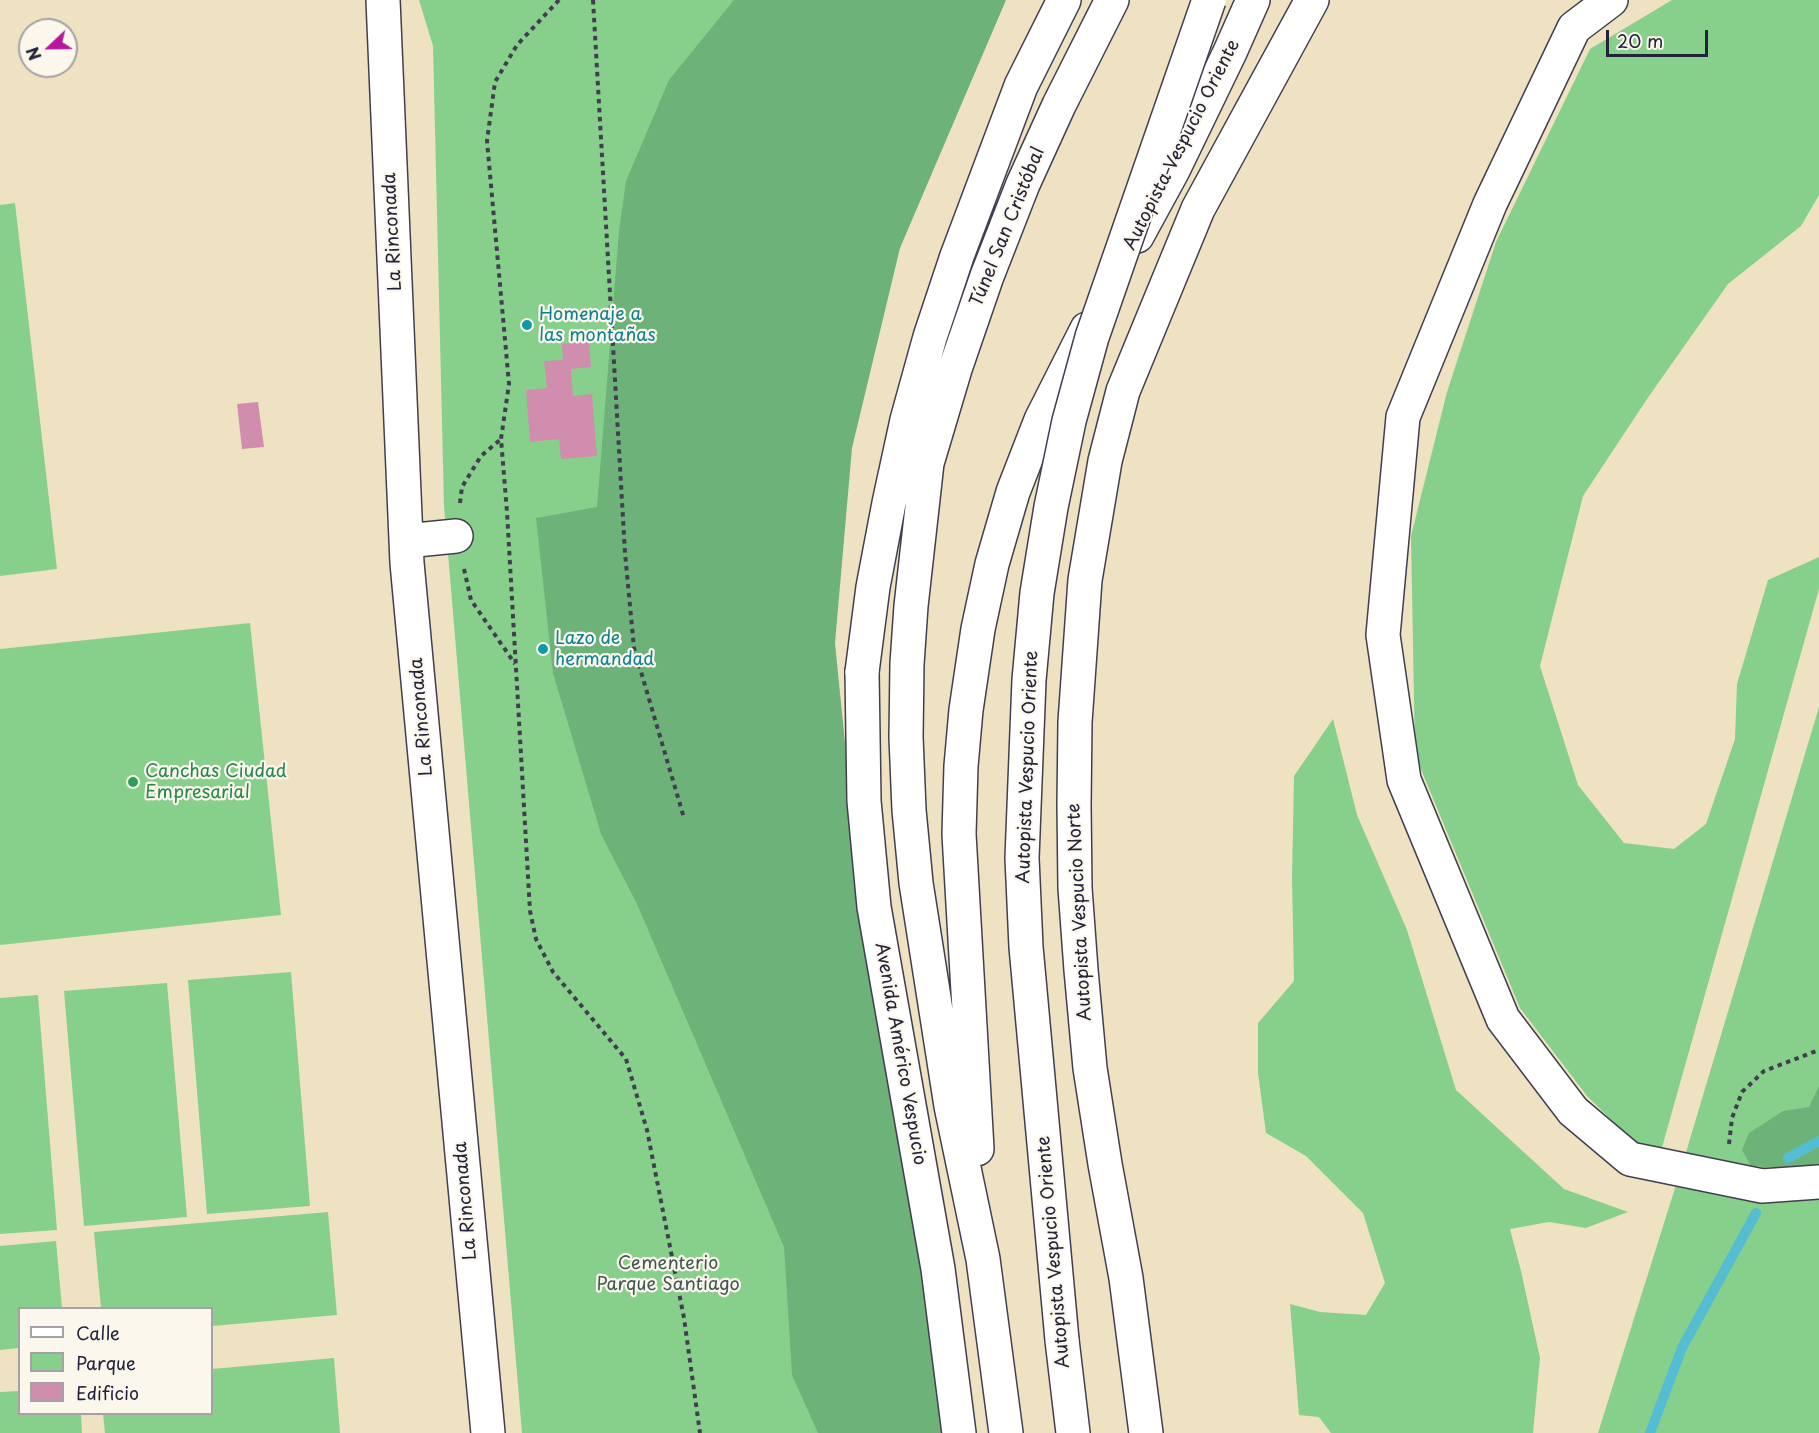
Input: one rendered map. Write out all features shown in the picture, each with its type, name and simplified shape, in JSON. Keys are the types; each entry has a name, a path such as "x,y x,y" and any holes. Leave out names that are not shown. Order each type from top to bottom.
{"main road":[{"name":"La Rinconada","path":"382,0 406,541 488,1433"},
{"path":"862,672 873,588 889,503 907,420 930,337 957,256 1021,86 1064,0"},
{"name":"Túnel San Cristóbal","path":"982,1259 938,1031 916,883 909,810 906,737 911,606 927,463 955,369 987,276 1023,184 1059,105 1112,0"},
{"name":"Autopista Vespucio Oriente","path":"1072,1433 1027,958 1022,858 1029,680 1034,626 1051,507 1069,421 1092,337 1209,0"},
{"name":"Autopista Vespucio Oriente","path":"982,1259 960,834 961,766 966,710 978,629 992,564 1013,492 1041,420 1173,170 1253,0"},
{"name":"Autopista Vespucio Norte","path":"1146,1433 1126,1278 1090,1068 1077,911 1074,805 1075,722 1085,580 1105,461 1123,391 1198,209 1312,0"},
{"path":"1611,0 1574,28 1490,204 1404,417 1383,635 1404,780 1503,1019 1573,1111 1630,1159 1762,1186 1819,1182"},
{"path":"862,672 902,501 927,406 962,292 999,206 1059,105"},
{"path":"406,541 456,536"},
{"name":"Avenida Américo Vespucio","path":"862,672 864,801 874,907 938,1269 960,1433"},
{"path":"982,1259 1006,1433"}],"path":[{"path":"560,0 517,45 495,82 487,141 509,384 501,440 508,524 530,911 536,939 553,972 626,1059 646,1130 684,1318 700,1433"},
{"path":"594,0 625,554 634,648 684,818"},
{"path":"1737,1181 1729,1143 1732,1118 1742,1092 1764,1071 1819,1050"}],"green space":[{"name":"Cementerio Parque Santiago","path":"419,0 766,0 882,1433 522,1433 444,506 433,46"},
{"path":"734,0 1006,0 900,248 852,448 835,643 856,853 916,1217 944,1433 818,1433 792,1375 784,1247 637,904 601,834 553,673 536,518 597,507 619,231 626,181 669,80"},
{"path":"1672,0 1819,0 1819,195 1801,226 1728,284 1647,399 1583,496 1540,666 1578,785 1624,843 1674,849 1706,824 1735,739 1737,684 1768,580 1819,557 1819,589 1661,1151 1634,1142 1587,1096 1520,1008 1415,755 1411,536 1447,392 1496,242 1590,49"},
{"path":"15,203 57,569 0,576 0,205"},
{"name":"Canchas Ciudad Empresarial","path":"250,623 281,915 0,945 0,649"},
{"path":"1819,707 1819,1433 1598,1433 1681,1169"},
{"path":"1333,719 1357,815 1407,930 1456,1090 1564,1189 1628,1212 1586,1228 1549,1222 1510,1229 1540,1358 1533,1433 1331,1433 1319,1417 1299,1415 1290,1304 1320,1312 1366,1315 1385,1283 1363,1213 1306,1156 1266,1133 1258,1073 1258,1023 1294,981 1292,878 1294,776"},
{"path":"291,972 310,1206 207,1214 188,980"},
{"path":"167,983 187,1217 84,1226 64,991"},
{"path":"38,995 57,1230 0,1234 0,998"},
{"path":"1819,1086 1819,1170 1751,1166 1742,1150 1749,1133 1783,1111 1809,1107"},
{"path":"328,1212 337,1315 213,1326 213,1307 101,1307 94,1232"},
{"path":"56,1241 62,1307 18,1307 18,1348 0,1350 0,1246"},
{"path":"334,1358 340,1433 105,1433 103,1415 213,1415 213,1369"},
{"path":"18,1391 18,1415 81,1415 82,1433 0,1433 0,1392"}],"building":[{"path":"589,341 591,367 571,369 573,396 592,394 597,456 561,459 559,439 530,442 526,390 547,388 544,361 563,360 562,344"},
{"path":"258,402 264,447 242,449 237,404"}],"waterway":[{"path":"1788,1158 1819,1141"},
{"path":"1650,1433 1682,1348 1756,1213"}],"place":[{"name":"Homenaje a las montañas","path":"527,325"},
{"name":"Lazo de hermandad","path":"543,649"},
{"name":"Canchas Ciudad Empresarial","path":"133,782"}]}
